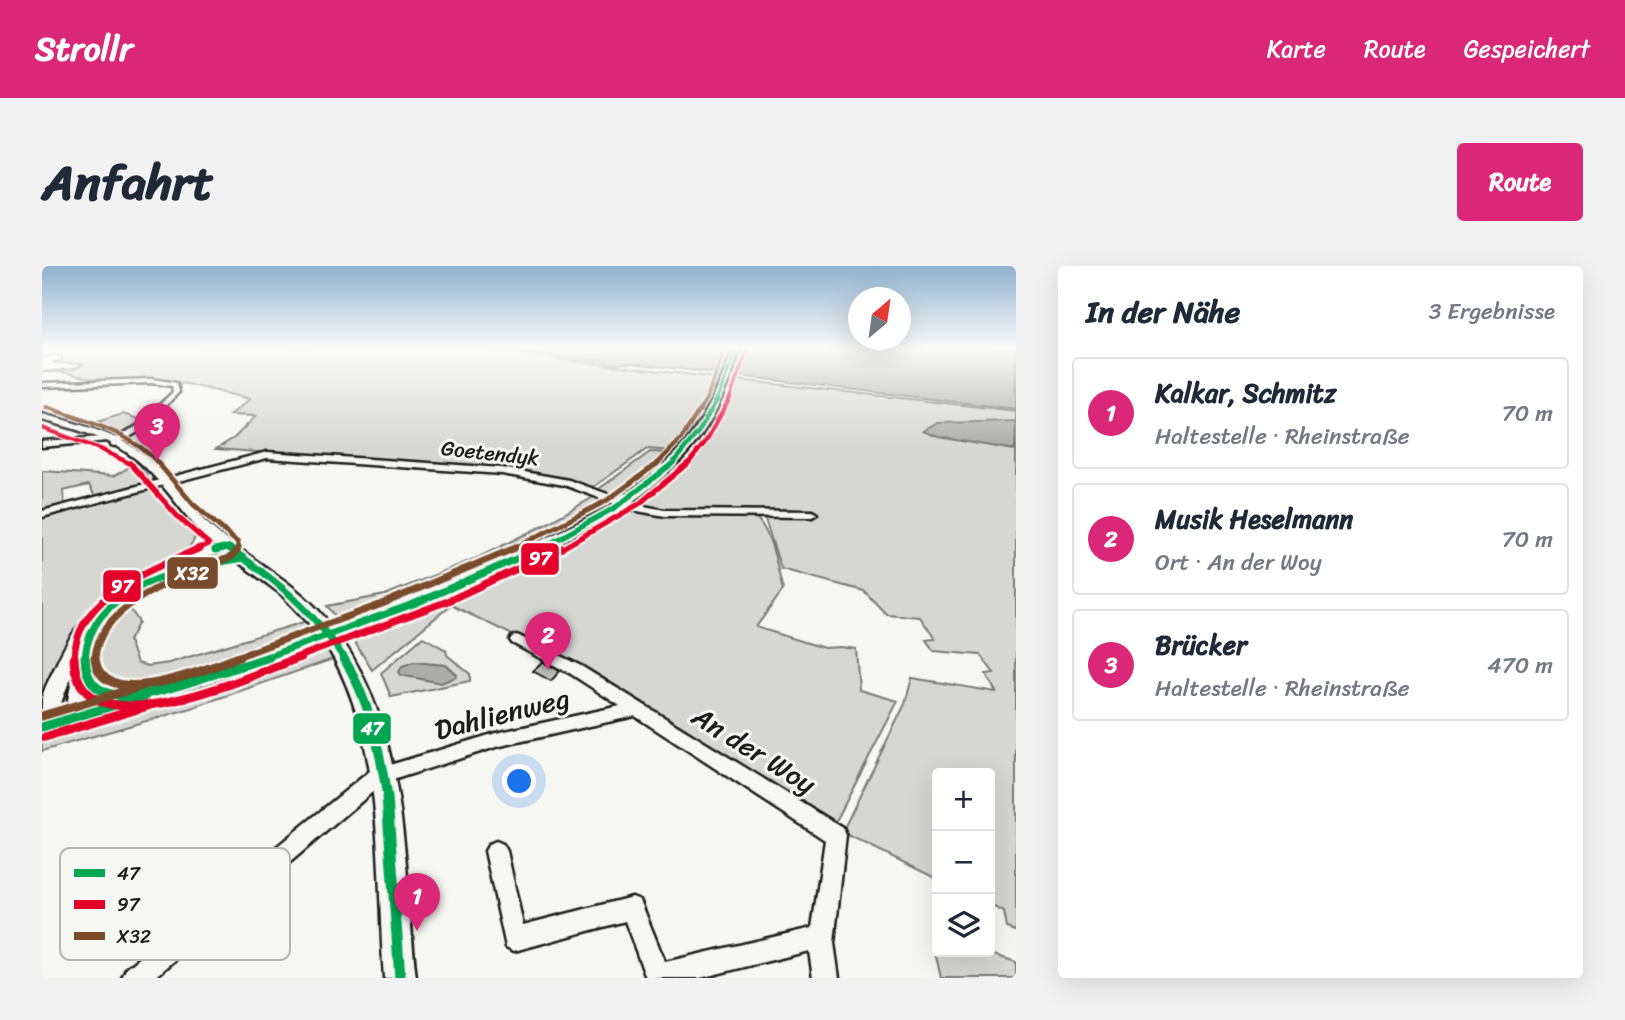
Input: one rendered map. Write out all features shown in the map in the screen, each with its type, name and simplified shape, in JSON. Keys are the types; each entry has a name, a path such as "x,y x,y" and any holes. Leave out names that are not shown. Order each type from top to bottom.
{"main road":[{"path":"42,726 150,695 346,629 506,565 568,534 623,502 681,457 711,417 724,381"},
{"path":"42,417 109,441 140,457 203,528 271,577 309,611 327,630 350,666 361,688 371,719 384,775 400,978"},
{"path":"75,718 89,633 114,603 206,543 203,528"},
{"path":"42,726 78,641 91,619 121,593 228,547"},
{"path":"163,573 244,558"},
{"path":"83,662 94,683 105,690 150,695"}],"street":[{"path":"42,385 146,381"},
{"path":"42,444 127,438 176,392 175,384 154,381"},
{"name":"Goetendyk","path":"42,514 267,455 502,471 566,482 636,508 665,513 813,514"},
{"name":"An der Woy","path":"517,640 576,670 836,835 822,943 826,978"},
{"name":"Dahlienweg","path":"290,848 368,783 384,775 496,740 636,709"},
{"path":"496,851 514,939 632,908 657,977 809,939 822,943"},
{"name":"Dahlienweg","path":"135,978 157,960"}],"shaded area":[{"path":"167,381 718,381 701,418 674,451 647,449 595,486 585,487 500,469 501,456 488,458 478,468 216,449 234,438 256,416 230,415 250,399 183,383 178,386"},
{"path":"737,381 1016,411 1016,931 1007,928 1004,912 995,908 995,768 932,768 932,877 842,832 905,704 912,678 996,692 986,674 994,673 980,655 934,651 926,640 935,639 920,617 886,614 864,591 781,569 764,516 786,512 675,512 633,503 684,464 697,451 718,420"},
{"path":"783,381 1016,381 1016,409"},
{"path":"123,414 145,421 123,437 87,425"},
{"path":"1016,421 1015,450 938,437 923,431 938,423"},
{"path":"650,452 672,453 619,497 596,491"},
{"path":"138,462 150,480 148,483 96,498 89,485 63,491 65,506 42,512 42,472 114,476"},
{"path":"156,489 184,526 196,535 186,551 178,557 134,580 156,586 135,600 131,610 139,622 129,641 137,663 148,666 169,663 307,621 315,633 199,673 42,718 42,515"},
{"path":"597,495 612,502 547,538 446,585 341,623 327,606 385,595 479,557"},
{"path":"626,507 754,516 770,540 783,590 756,627 824,648 856,649 859,690 898,701 833,827 578,667 451,605 372,670 351,636 422,610 492,579"},
{"path":"423,637 446,650 447,655 470,674 470,681 391,697 381,673"},
{"path":"330,645 336,658 188,709 42,751 42,737 161,704"},
{"path":"413,662 446,665 457,675 441,683 401,675 399,672 402,666"},
{"path":"995,955 1016,962 1016,978 941,978 936,957"}],"building":[{"path":"543,662 560,671 551,681 533,671"}],"transit line":[{"name":"X32","path":"46,407 108,429 146,449 193,504 238,543 238,550 233,556 174,580 136,600 106,628 95,655 100,674 117,684 143,685 205,669 344,619 460,573 595,507 627,487 670,452 691,426 714,381"},
{"name":"47","path":"244,558 176,572 133,590 115,603 100,620 87,645 86,666 97,686 119,695 144,696 160,693 378,618 528,554 603,515 663,473 689,446 709,416 725,381"},
{"name":"97","path":"42,428 100,449 133,465 179,518 209,544 152,569 117,589 89,617 79,636 74,662 78,677 86,689 97,698 110,703 143,706 198,694 412,615 518,570 605,525 655,493 696,455 715,428 737,381"},
{"name":"47","path":"215,550 228,547 292,594 315,617 349,667 367,708 379,751 386,796 400,978"},
{"name":"X32","path":"42,716 142,686"},
{"name":"47","path":"42,727 145,696"},
{"name":"97","path":"45,737 148,706"}],"place":[{"name":"Brücker","path":"157,461"},
{"name":"Musik Heselmann","path":"548,670"},
{"name":"Kalkar, Schmitz","path":"417,931"}]}
